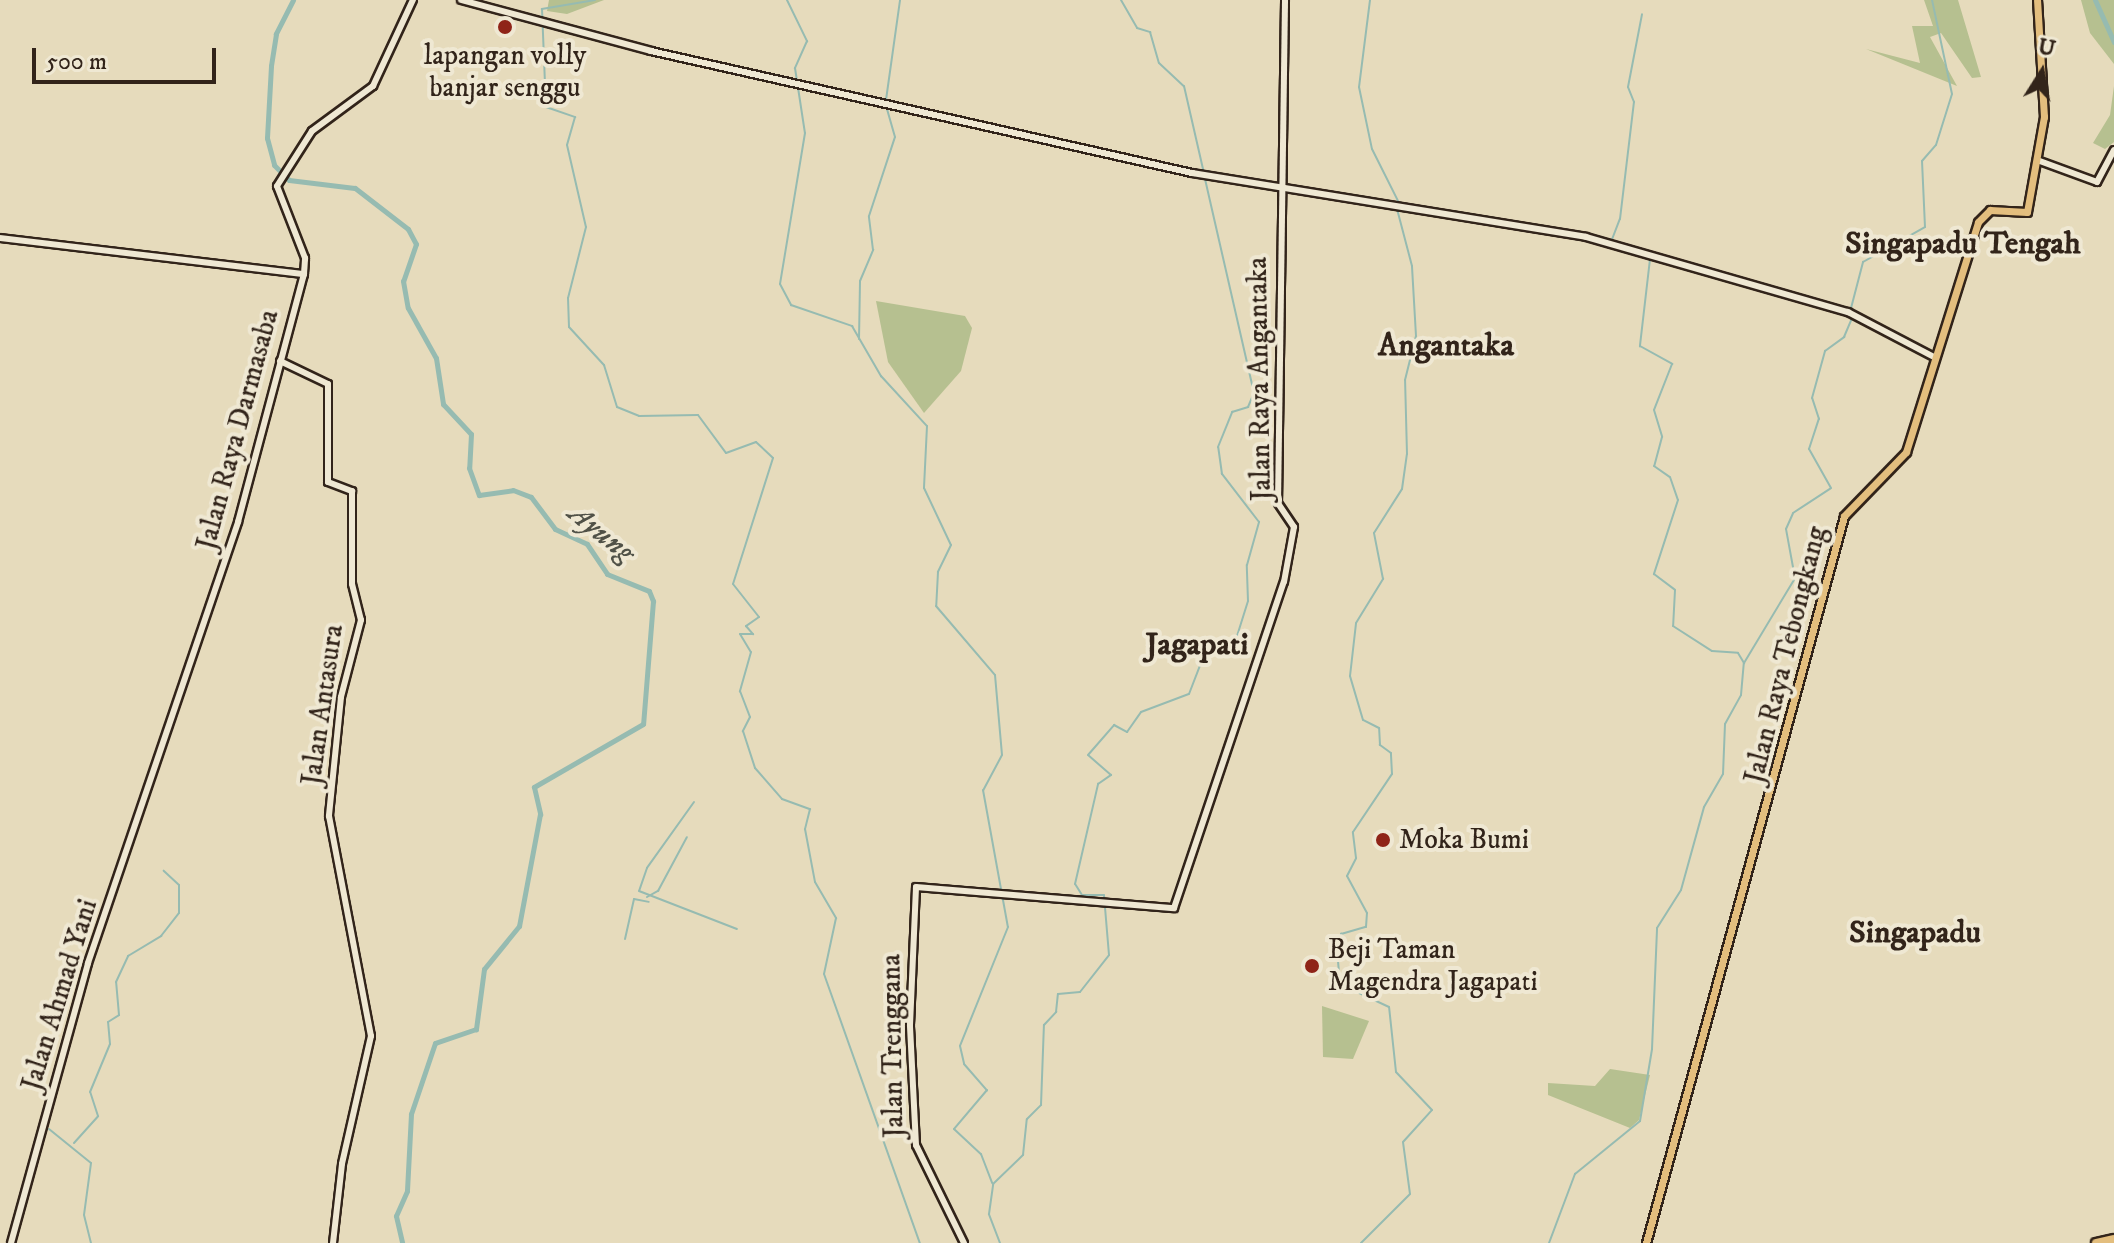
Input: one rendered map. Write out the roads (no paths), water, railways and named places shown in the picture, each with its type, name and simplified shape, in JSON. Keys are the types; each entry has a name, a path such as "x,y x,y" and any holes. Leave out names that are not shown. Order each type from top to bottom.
{"highway":[{"path":"2096,1243 2114,1239"}],"main road":[{"name":"Jalan Raya Darmasaba","path":"156,761 215,593 280,361 305,258 277,196 279,181 312,131 373,86 413,0"},
{"path":"461,0 542,24 1207,176 1281,191 1493,219 1672,258 1850,313 1934,357"},
{"path":"1281,191 1285,0"},
{"name":"Jalan Raya Tebongkang","path":"1646,1243 1774,792 1839,530 1847,510 1906,452 1975,228 1990,210 2026,213 2044,108 2037,0"},
{"path":"2037,160 2097,182 2114,150"},
{"name":"Jalan Raya Angantaka","path":"917,886 1107,902 1177,904 1284,582 1294,525 1278,503 1281,191"},
{"name":"Jalan Raya Darmasaba","path":"0,238 301,276"},
{"name":"Jalan Antasura","path":"280,361 327,382 328,482 352,491 352,584 361,620 341,697 329,816 371,1036 342,1164 333,1243"},
{"name":"Jalan Ahmad Yani","path":"11,1243 42,1127 156,761"},
{"name":"Jalan Trenggana","path":"917,886 910,1016 916,1145 964,1243"}],"waterway":[{"name":"Ayung","path":"293,0 276,34 271,66 267,138 274,165 289,180 355,188 408,229 416,244 403,281 408,308 436,358 443,404 471,434 469,468 479,495 513,490 531,497 555,529 587,544 607,574 649,591 653,601 643,724 534,787 540,814 519,926 484,969 476,1029 435,1043 411,1114 407,1191 396,1216 402,1243"},
{"path":"595,0 542,9 546,107 575,117 567,145 586,227 568,298 569,327 604,365 617,407 639,416 698,415 726,453 756,442 773,458 733,584 759,617 746,626 753,634 740,634 751,652 740,691 750,717 743,731 755,768 782,799 810,809 805,829 815,882 836,918 824,974 920,1243"},
{"path":"787,0 807,41 795,68 805,133 780,284 791,305 852,326 881,376 927,426 924,488 951,545 938,572 936,606 995,675 1002,755 983,790 1008,927 960,1046 964,1064 987,1090 954,1129 981,1154 992,1183"},
{"path":"886,100 900,0"},
{"path":"1121,0 1137,28 1150,32 1159,63 1184,86 1204,173"},
{"path":"1370,0 1359,87 1372,149 1399,203"},
{"path":"1850,312 1863,262 1925,227 1922,161 1936,145 1952,94 1932,0"},
{"path":"2095,0 2114,42"},
{"path":"1611,242 1620,219 1634,102 1628,87 1642,14"},
{"path":"859,339 860,281 873,250 869,216 895,137 886,106"},
{"path":"1000,1243 989,1214 993,1184 1023,1155 1027,1119 1041,1105 1044,1025 1056,1012 1058,994 1080,992 1109,955 1104,895 1082,895 1075,884 1098,784 1111,775 1088,755 1114,725 1127,732 1141,712 1189,694 1206,650 1232,652 1248,601 1247,565 1259,522 1222,474 1218,447 1232,412 1248,407 1254,393 1205,179"},
{"path":"1361,1243 1410,1194 1403,1142 1432,1110 1396,1072 1389,1007 1340,984 1337,948 1341,934 1366,927 1367,913 1347,876 1356,858 1353,832 1392,774 1391,753 1380,745 1379,728 1363,720 1350,676 1356,623 1383,579 1374,533 1402,489 1407,454 1405,380 1416,336 1412,266 1397,209"},
{"path":"1650,259 1640,346 1672,364 1654,410 1662,437 1654,466 1670,477 1678,500 1654,574 1675,590 1673,626 1712,651 1738,653 1744,663"},
{"path":"1549,1243 1575,1174 1640,1121 1652,1049 1657,928 1681,890 1704,807 1723,774 1725,724 1741,695 1744,663 1795,578 1786,529 1793,513 1831,488 1809,449 1819,419 1812,398 1825,351 1844,337 1852,318"},
{"path":"694,802 647,868 639,891 737,929"},
{"path":"647,897 658,891 687,837"},
{"path":"74,1143 98,1116 90,1092 110,1044 108,1022 119,1015 116,982 128,956 161,936 179,913 179,885 164,871"},
{"path":"625,939 634,899 649,902"},
{"path":"49,1129 91,1163 84,1215 91,1243"}],"place":[{"name":"lapangan volly banjar senggu","path":"505,27"},
{"name":"Moka Bumi","path":"1383,840"},
{"name":"Beji Taman Magendra Jagapati","path":"1312,966"}],"district":[{"name":"Singapadu Tengah","path":"1963,244"},
{"name":"Angantaka","path":"1446,346"},
{"name":"Jagapati","path":"1197,645"},
{"name":"Singapadu","path":"1915,933"}]}
